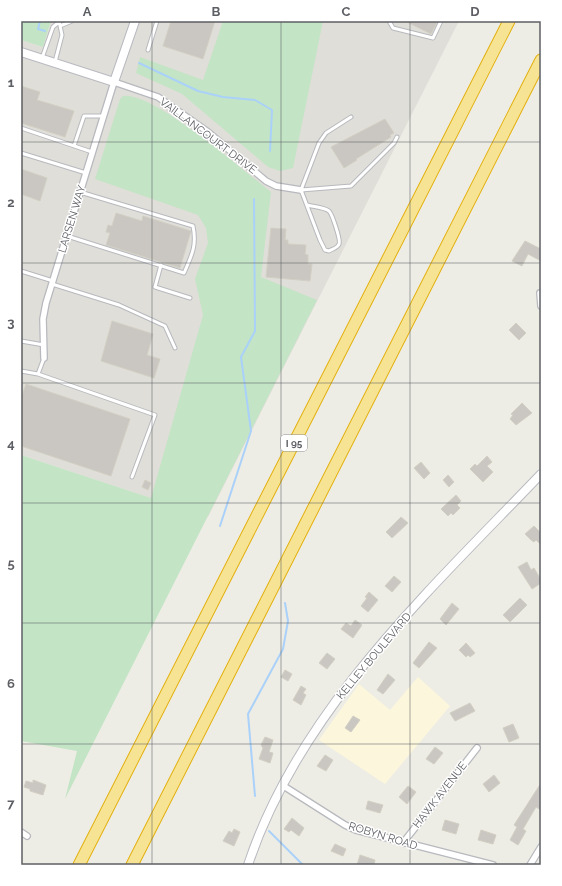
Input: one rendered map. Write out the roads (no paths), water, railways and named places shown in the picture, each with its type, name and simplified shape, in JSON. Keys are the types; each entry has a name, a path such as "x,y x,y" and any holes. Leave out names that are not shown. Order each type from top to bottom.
{"highway":[{"name":"I 95","path":"79,865 508,21"},
{"path":"132,865 541,60"}],"main road":[{"path":"21,52 114,82 134,21"},
{"name":"KELLEY BOULEVARD","path":"248,865 266,818 282,785 328,713 372,656 429,591 541,474"}],"street":[{"name":"LARSEN WAY","path":"44,358 43,319 114,82"},
{"name":"VAILLANCOURT DRIVE","path":"114,82 158,97 208,132 266,181 276,186 301,190"},
{"path":"540,293 541,306"},
{"name":"HAWK AVENUE","path":"403,843 477,748"},
{"name":"ROBYN ROAD","path":"282,785 345,825 356,830 493,865"},
{"path":"21,832 27,836"},
{"path":"530,865 541,848"}],"lane":[{"path":"55,62 62,35 59,21"},
{"path":"42,58 53,27 59,21"},
{"path":"60,26 72,21"},
{"path":"148,50 157,21"},
{"path":"388,21 394,28 433,38 441,21"},
{"path":"74,146 84,116 103,116"},
{"path":"307,205 327,210 331,213 339,239 337,247 328,251 323,248 301,190 319,143 326,133 351,117"},
{"path":"21,128 92,152"},
{"path":"301,190 351,186 394,143 397,137"},
{"path":"21,153 86,173"},
{"path":"67,236 184,272 196,239 193,226 80,192"},
{"path":"161,265 156,287 190,298"},
{"path":"21,271 119,305 165,326 175,348"},
{"path":"21,341 44,345"},
{"path":"38,374 44,358"},
{"path":"21,371 38,374 155,415 132,477"}],"waterway":[{"path":"40,21 38,29 45,31"},
{"path":"139,63 198,91 223,97 255,100 272,110 270,151"},
{"path":"220,526 251,431 241,357 255,331 254,199"},
{"path":"255,796 248,714 283,649 288,621 285,603"},
{"path":"269,831 303,865"}]}
